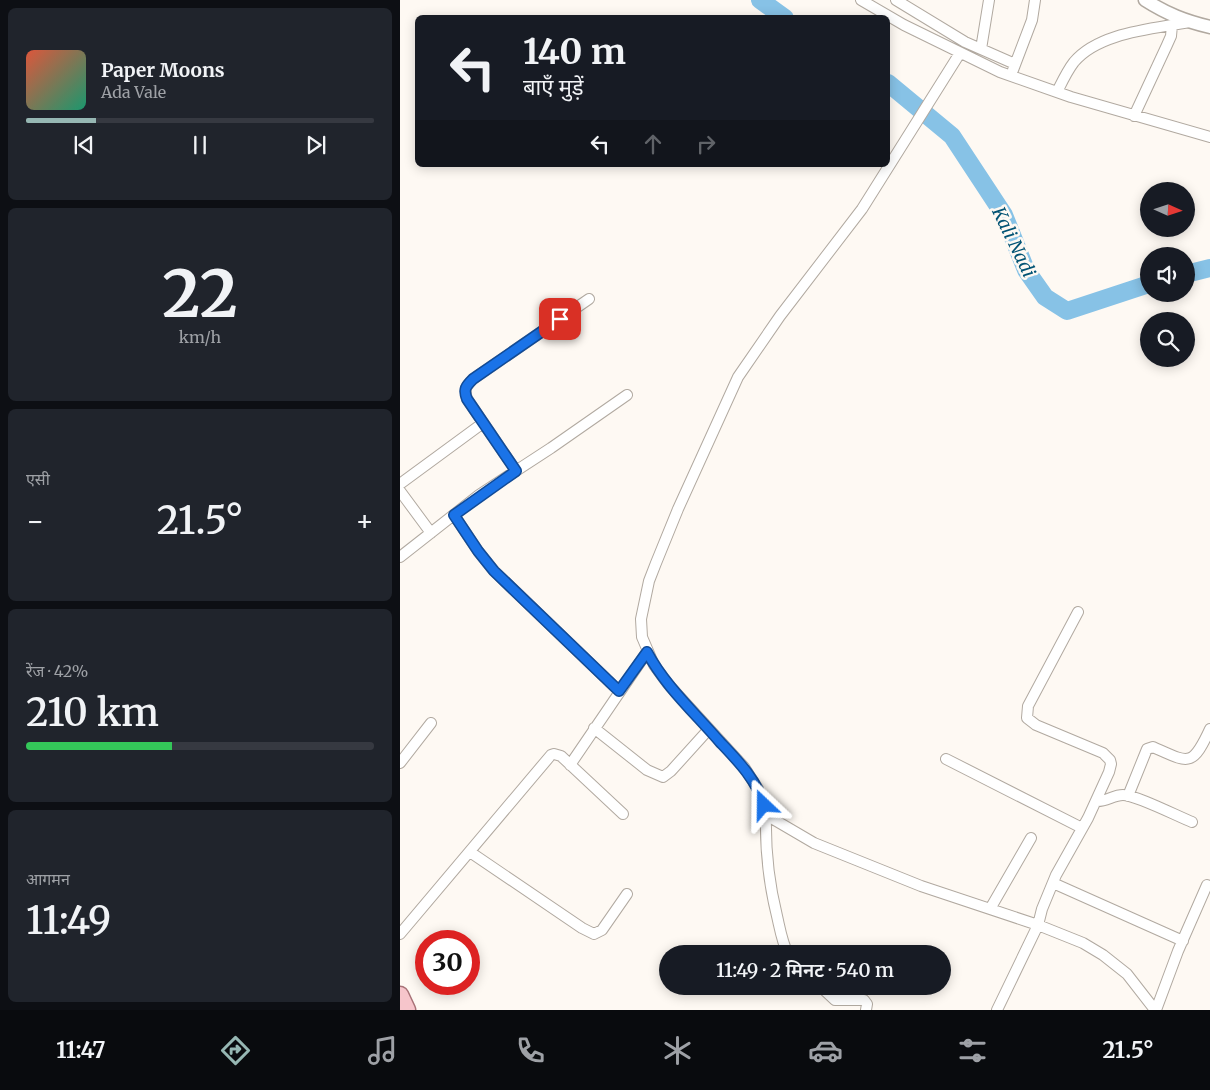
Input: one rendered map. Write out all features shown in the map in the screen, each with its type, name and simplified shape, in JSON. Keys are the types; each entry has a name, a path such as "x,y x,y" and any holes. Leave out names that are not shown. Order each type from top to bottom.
{"main road":[{"path":"400,995 407,1010"}],"street":[{"path":"861,0 886,15"},
{"path":"896,0 952,35 1015,64"},
{"path":"981,49 989,0"},
{"path":"1010,76 1032,20 1035,0"},
{"path":"1145,0 1166,13 1189,22 1210,27"},
{"path":"890,17 1010,76 1134,116 1210,137"},
{"path":"1057,92 1074,62 1092,48 1120,36 1189,22"},
{"path":"1134,116 1168,45 1172,26"},
{"path":"890,165 960,53"},
{"path":"785,945 769,884 765,847 766,812 758,789 744,767 668,684 654,665 642,637 641,619 649,581 678,509 738,377 780,316 862,209 889,167"},
{"path":"516,471 467,399 464,392 466,386 473,379 589,299"},
{"path":"400,557 454,515 627,395"},
{"path":"400,484 483,423"},
{"path":"400,491 431,532"},
{"path":"454,515 494,571 619,691"},
{"path":"998,1010 1038,925 1042,909 1065,856 1082,828 1111,768 1107,756 1036,725 1030,721 1027,713 1028,706 1078,612"},
{"path":"570,765 647,652"},
{"path":"400,763 431,723"},
{"path":"594,728 647,770 663,777 671,771 709,729"},
{"path":"1128,796 1147,748 1153,747 1177,758 1189,760 1200,750 1210,730"},
{"path":"400,934 550,755 558,754 623,814"},
{"path":"946,759 1082,828"},
{"path":"1096,801 1102,802 1115,796 1128,796 1192,822"},
{"path":"766,812 789,830 814,843 921,886 1038,925 1083,943 1103,955 1127,974 1155,1010"},
{"path":"990,909 1031,838"},
{"path":"470,852 582,928 594,934 602,930 627,894"},
{"path":"1053,883 1183,941"},
{"path":"1155,1010 1207,886"},
{"path":"830,995 835,1000 864,1000 867,1004 866,1010"}],"waterway":[{"name":"Kali Nadi","path":"760,0 781,15"},
{"name":"Kali Nadi","path":"890,85 952,136 1004,215 1026,270 1045,297 1067,311 1140,287"},
{"name":"Kali Nadi","path":"1195,272 1210,268"}],"route":[{"path":"560,319 473,379 466,386 464,392 467,399 516,471 454,515 494,571 619,691 647,652 668,684 744,767 755,783 764,805"}]}
